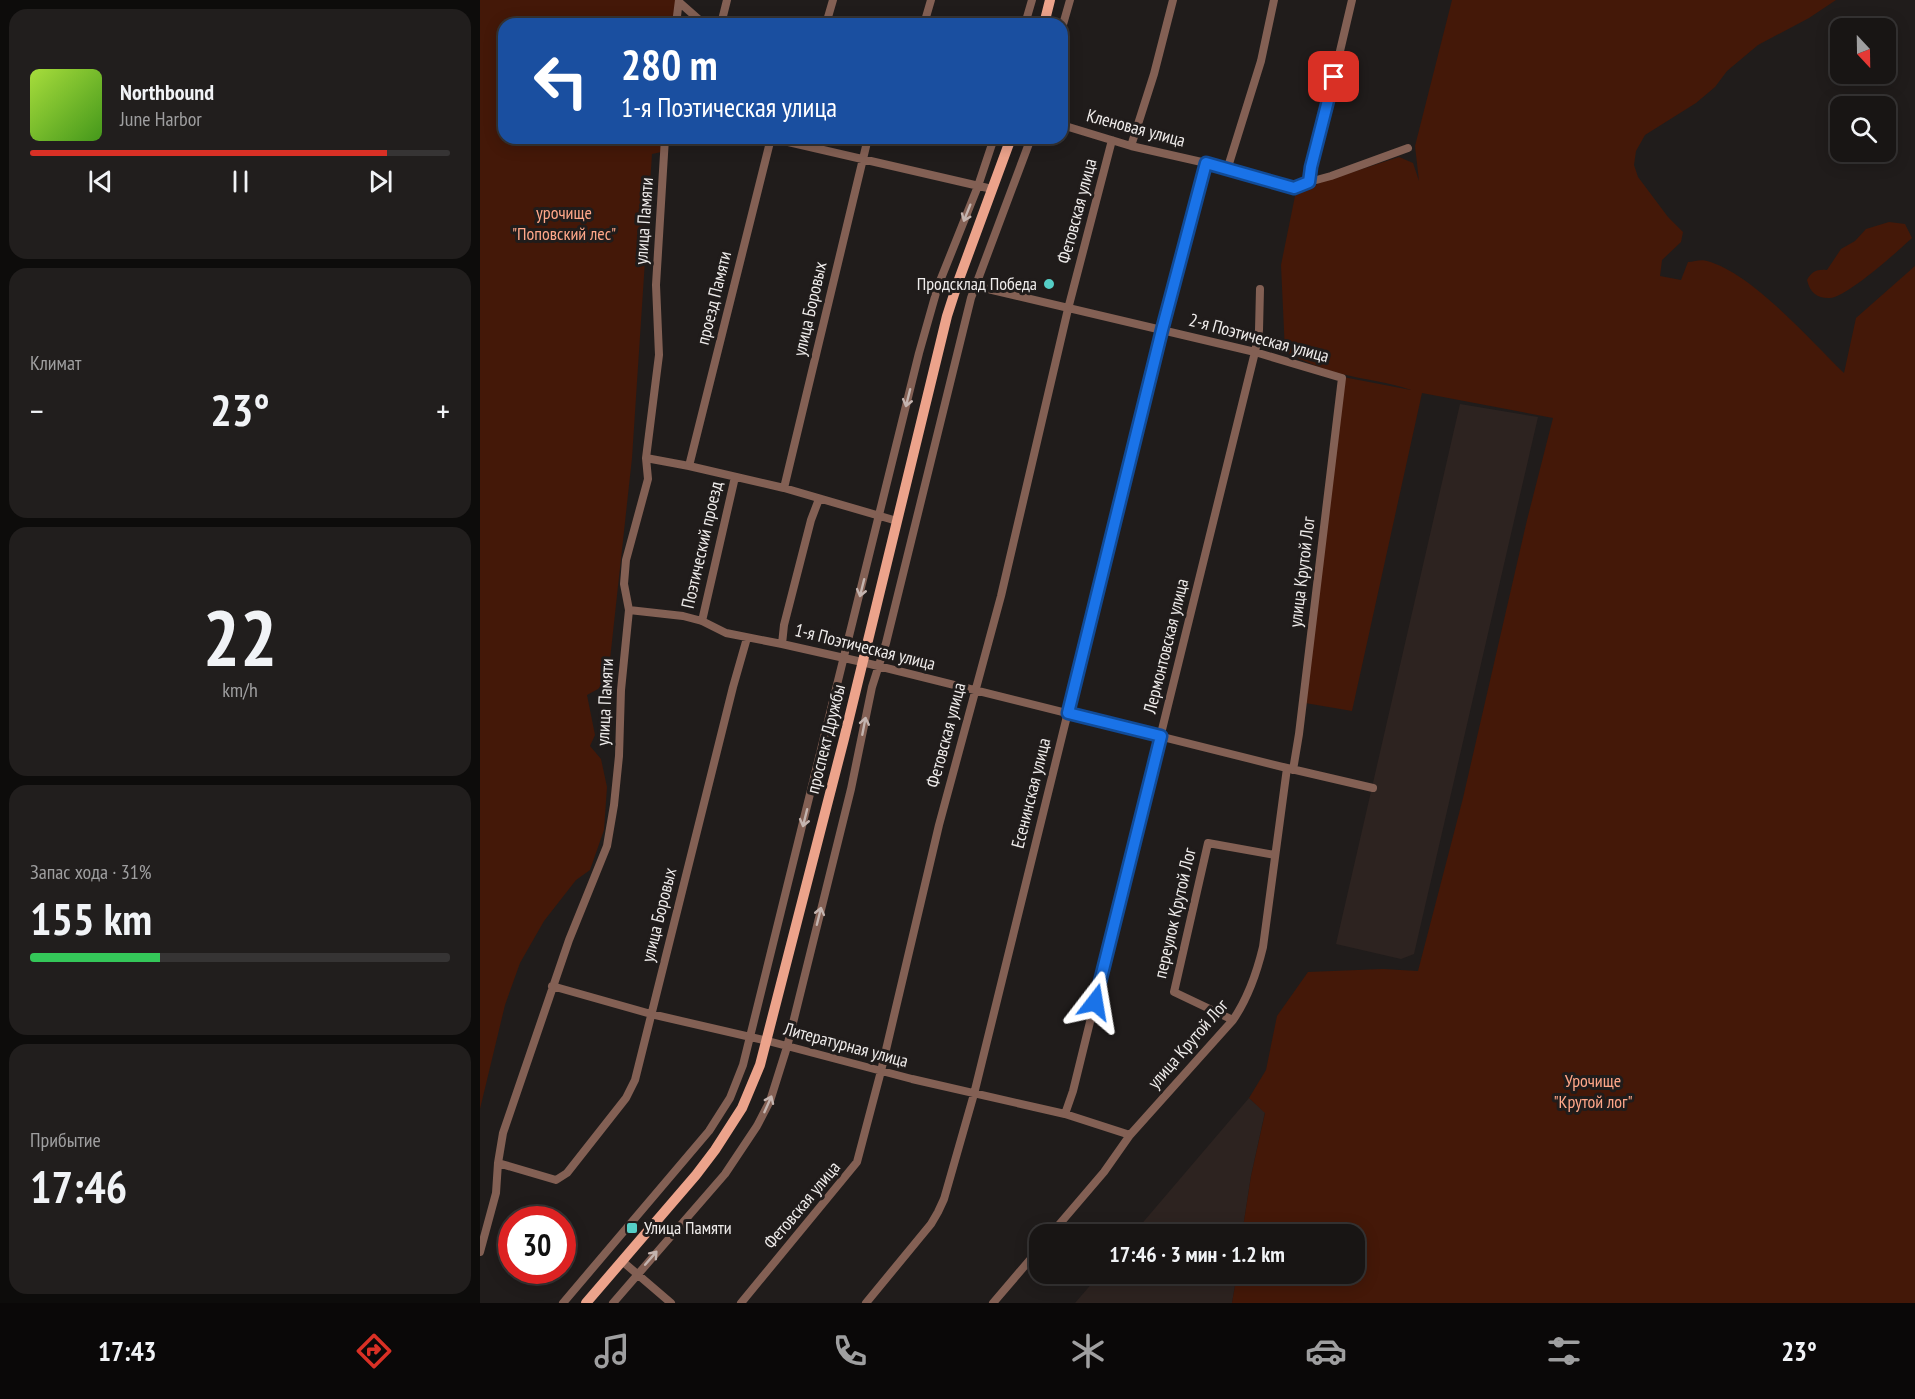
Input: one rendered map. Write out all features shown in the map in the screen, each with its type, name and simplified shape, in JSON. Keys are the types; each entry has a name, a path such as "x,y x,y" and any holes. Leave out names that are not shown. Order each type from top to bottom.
{"main road":[{"path":"1046,18 1050,0"},
{"name":"проспект Дружбы","path":"586,1303 696,1176 729,1132 753,1084 768,1041 947,316 1009,144"}],"street":[{"path":"722,18 727,0"},
{"path":"827,18 833,0"},
{"path":"926,18 931,0"},
{"path":"1027,18 1032,0"},
{"path":"1065,18 1070,0"},
{"path":"1131,146 1154,74 1173,0"},
{"path":"1227,170 1261,62 1274,0"},
{"path":"1309,182 1352,0"},
{"path":"677,18 679,1"},
{"path":"679,1 697,18"},
{"name":"Кленовая улица","path":"1068,127 1131,146 1206,163 1294,188 1408,148"},
{"name":"Фетовская улица","path":"741,1303 857,1162 881,1071 939,825 1000,596 1068,309 1112,140"},
{"name":"улица Памяти","path":"480,1252 496,1193 503,1133 552,986 607,846 619,756 621,690 629,610 624,584 626,560 648,479 646,458 659,355 656,285 665,144"},
{"name":"проезд Памяти","path":"689,466 770,144"},
{"path":"797,144 992,189"},
{"name":"улица Боровых","path":"784,488 866,144"},
{"path":"563,1303 709,1131 736,1084 752,1038 919,353 938,286 978,186 992,144"},
{"path":"613,1303 725,1174 757,1126 770,1101 787,1047 851,789 872,687 886,643 975,287 1029,144"},
{"name":"Есенинская улица","path":"866,1303 931,1224 944,1199 974,1094 1162,330 1206,163"},
{"name":"2-я Поэтическая улица","path":"958,282 1255,352 1341,378"},
{"name":"Лермонтовская улица","path":"1065,1114 1073,1090 1255,352 1259,330 1260,289"},
{"name":"улица Крутой Лог","path":"1060,1224 1104,1172 1130,1136 1233,1020 1243,1006 1261,957 1275,855 1290,769 1299,734 1341,378"},
{"path":"646,458 784,488 897,521"},
{"name":"Поэтический проезд","path":"702,621 735,477"},
{"path":"782,644 784,625 811,520 819,499"},
{"name":"1-я Поэтическая улица","path":"629,610 683,616 747,639 782,644 862,662 1373,788"},
{"name":"улица Боровых","path":"498,1163 551,1179 561,1178 631,1090 747,639"},
{"name":"переулок Крутой Лог","path":"1233,1020 1174,992 1208,843 1275,855"},
{"name":"Литературная улица","path":"552,986 651,1014 768,1041 974,1094 1065,1114 1130,1136"},
{"path":"622,1261 671,1303"},
{"path":"993,1303 1029,1261"}],"shaded area":[{"path":"1460,404 1538,417 1414,954 1401,959 1336,944"},
{"path":"1249,1098 1265,1112 1244,1224 1142,1224"},
{"path":"1091,1284 1235,1284 1232,1303 1075,1303"}],"green space":[{"name":"урочище \"Поповский лес\"","path":"480,0 677,0 676,18 498,18 498,144 667,144 666,151 652,154 632,458 608,678 598,689 587,695 595,735 590,746 601,759 607,787 604,830 590,870 576,880 544,921 520,963 505,1005 480,1109"},
{"name":"Урочище \"Крутой лог\"","path":"1452,0 1836,0 1809,18 1758,45 1727,71 1715,87 1696,103 1645,135 1636,151 1634,165 1638,177 1668,217 1683,232 1681,242 1662,260 1660,276 1681,280 1688,262 1700,260 1724,268 1743,279 1780,309 1844,373 1856,318 1915,266 1915,1303 1232,1303 1235,1284 1365,1284 1365,1224 1244,1224 1265,1113 1249,1098 1266,1070 1277,1016 1308,972 1383,969 1418,971 1463,798 1553,418 1422,393 1352,711 1305,703 1343,377 1411,390 1335,372 1285,352 1281,265 1295,196 1319,183 1399,157 1413,163 1419,181 1415,146"},
{"path":"1889,222 1905,224 1912,238 1847,291 1829,298 1820,297 1812,291 1807,280 1813,273 1818,270 1827,270 1841,249 1855,241 1866,229"}],"place":[{"name":"Продсклад Победа","path":"1049,284"},
{"name":"Улица Памяти","path":"632,1228"}],"route":[{"path":"1095,1002 1161,736 1068,713 1162,330 1206,163 1294,188 1309,182 1334,77"}]}
